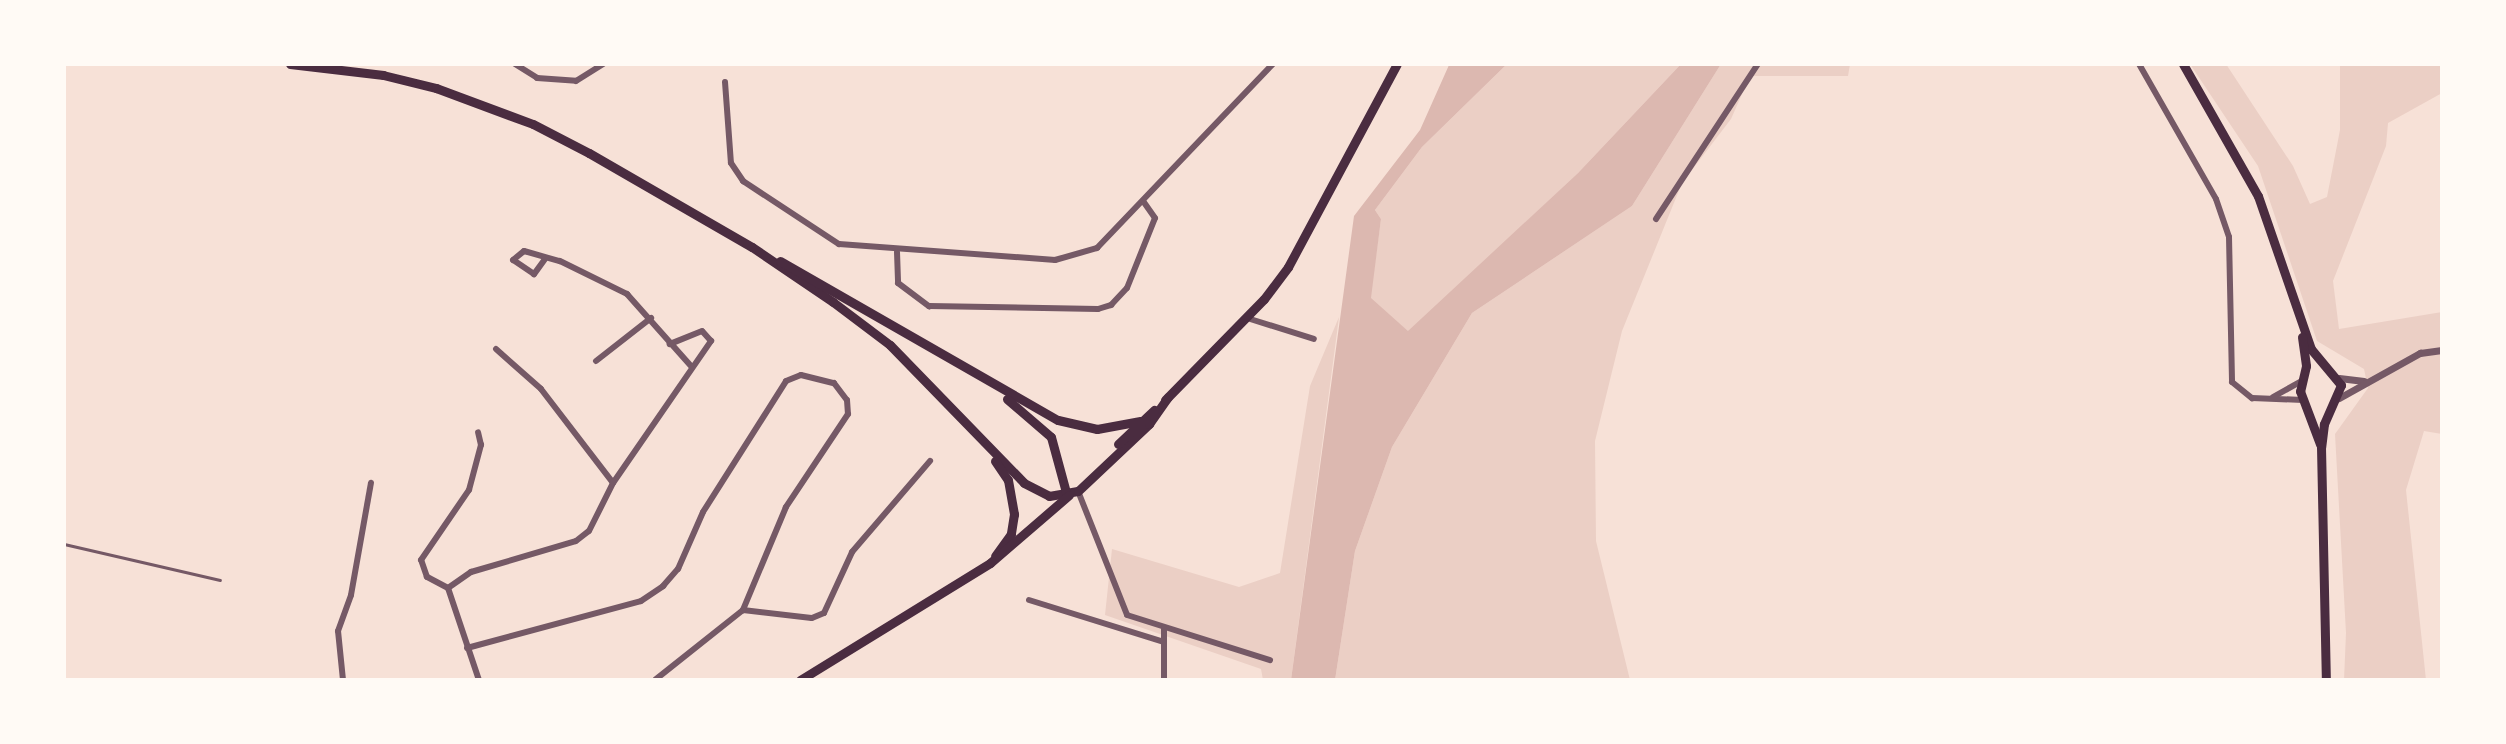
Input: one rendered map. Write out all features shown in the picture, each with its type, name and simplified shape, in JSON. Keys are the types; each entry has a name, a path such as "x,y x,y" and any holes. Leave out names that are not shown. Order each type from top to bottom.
{"main road":[{"path":"290,64 383,75 489,106 589,153 752,247 810,275 971,373 1058,420 1097,429 1142,420"},
{"path":"800,680 990,563 1067,496 1247,318 1288,267 1397,64"},
{"path":"2183,64 2258,196 2300,320 2322,366 2339,378 2339,398 2330,406 2321,447 2326,680"},
{"path":"752,247 890,345 1024,483 1049,496 1067,496 1078,491 1149,424 1168,397"},
{"path":"2300,320 2305,372 2300,382 2321,447"},
{"path":"2305,372 2322,366"},
{"path":"971,373 1051,437 1067,496"},
{"path":"2306,402 2330,406"},
{"path":"984,445 1008,480 1014,514 1011,534 990,563"}],"street":[{"path":"515,64 537,78 576,81 603,64"},
{"path":"725,82 731,163 743,181 839,244 897,252 1055,260 1097,248 1273,64"},
{"path":"1656,219 1758,64"},
{"path":"2139,64 2216,199 2229,237 2232,382 2252,398 2273,397 2306,402"},
{"path":"897,252 898,283 929,306 1098,309 1111,305 1127,288 1155,218 1144,202"},
{"path":"545,259 534,274 513,260 524,251 545,259 627,294 691,366"},
{"path":"596,361 651,318"},
{"path":"1247,318 1314,339"},
{"path":"448,588 471,572 576,541 598,520 613,483 711,341 702,331 670,344"},
{"path":"496,349 541,389 613,483"},
{"path":"2339,398 2364,381 2420,353 2442,350"},
{"path":"467,648 641,601 663,586 786,381 801,375 834,383 847,400 848,414 786,507 743,610 655,680"},
{"path":"2339,378 2364,381"},
{"path":"2273,397 2300,382"},
{"path":"478,432 481,445 469,490 421,560 427,577 448,588 479,680"},
{"path":"743,610 812,618 824,613 852,552 930,461"},
{"path":"343,680 338,631 351,595 371,483"},
{"path":"1078,491 1080,504 1118,603 1127,615 1270,660"},
{"path":"1067,496 1080,504"},
{"path":"1029,600 1164,642"},
{"path":"1164,628 1164,680"}],"lane":[{"path":"64,544 220,580"}],"shaded area":[{"path":"1507,64 1681,64 1578,173 1409,332 1370,299 1381,219 1375,210 1422,147"},
{"path":"1507,64 1422,147 1375,210 1381,219 1371,298 1408,331 1578,173 1681,64 1721,64 1632,206 1472,313 1392,447 1355,551 1335,680 1291,680 1354,216 1420,130 1449,65"},
{"path":"1721,64 1850,64 1848,76 1750,76 1731,119 1682,183 1622,331 1595,441 1596,541 1630,680 1335,680 1355,551 1392,447 1472,313 1632,206"},
{"path":"2190,64 2226,64 2293,166 2310,204 2327,197 2340,130 2340,64 2442,64 2442,93 2388,123 2386,146 2333,281 2339,329 2442,312 2442,434 2424,431 2406,490 2426,680 2344,680 2346,633 2335,434 2368,388 2364,369 2317,341 2258,166"},
{"path":"1339,317 1291,680 1263,680 1261,669 1105,615 1112,549 1239,587 1280,573 1310,386"}]}
